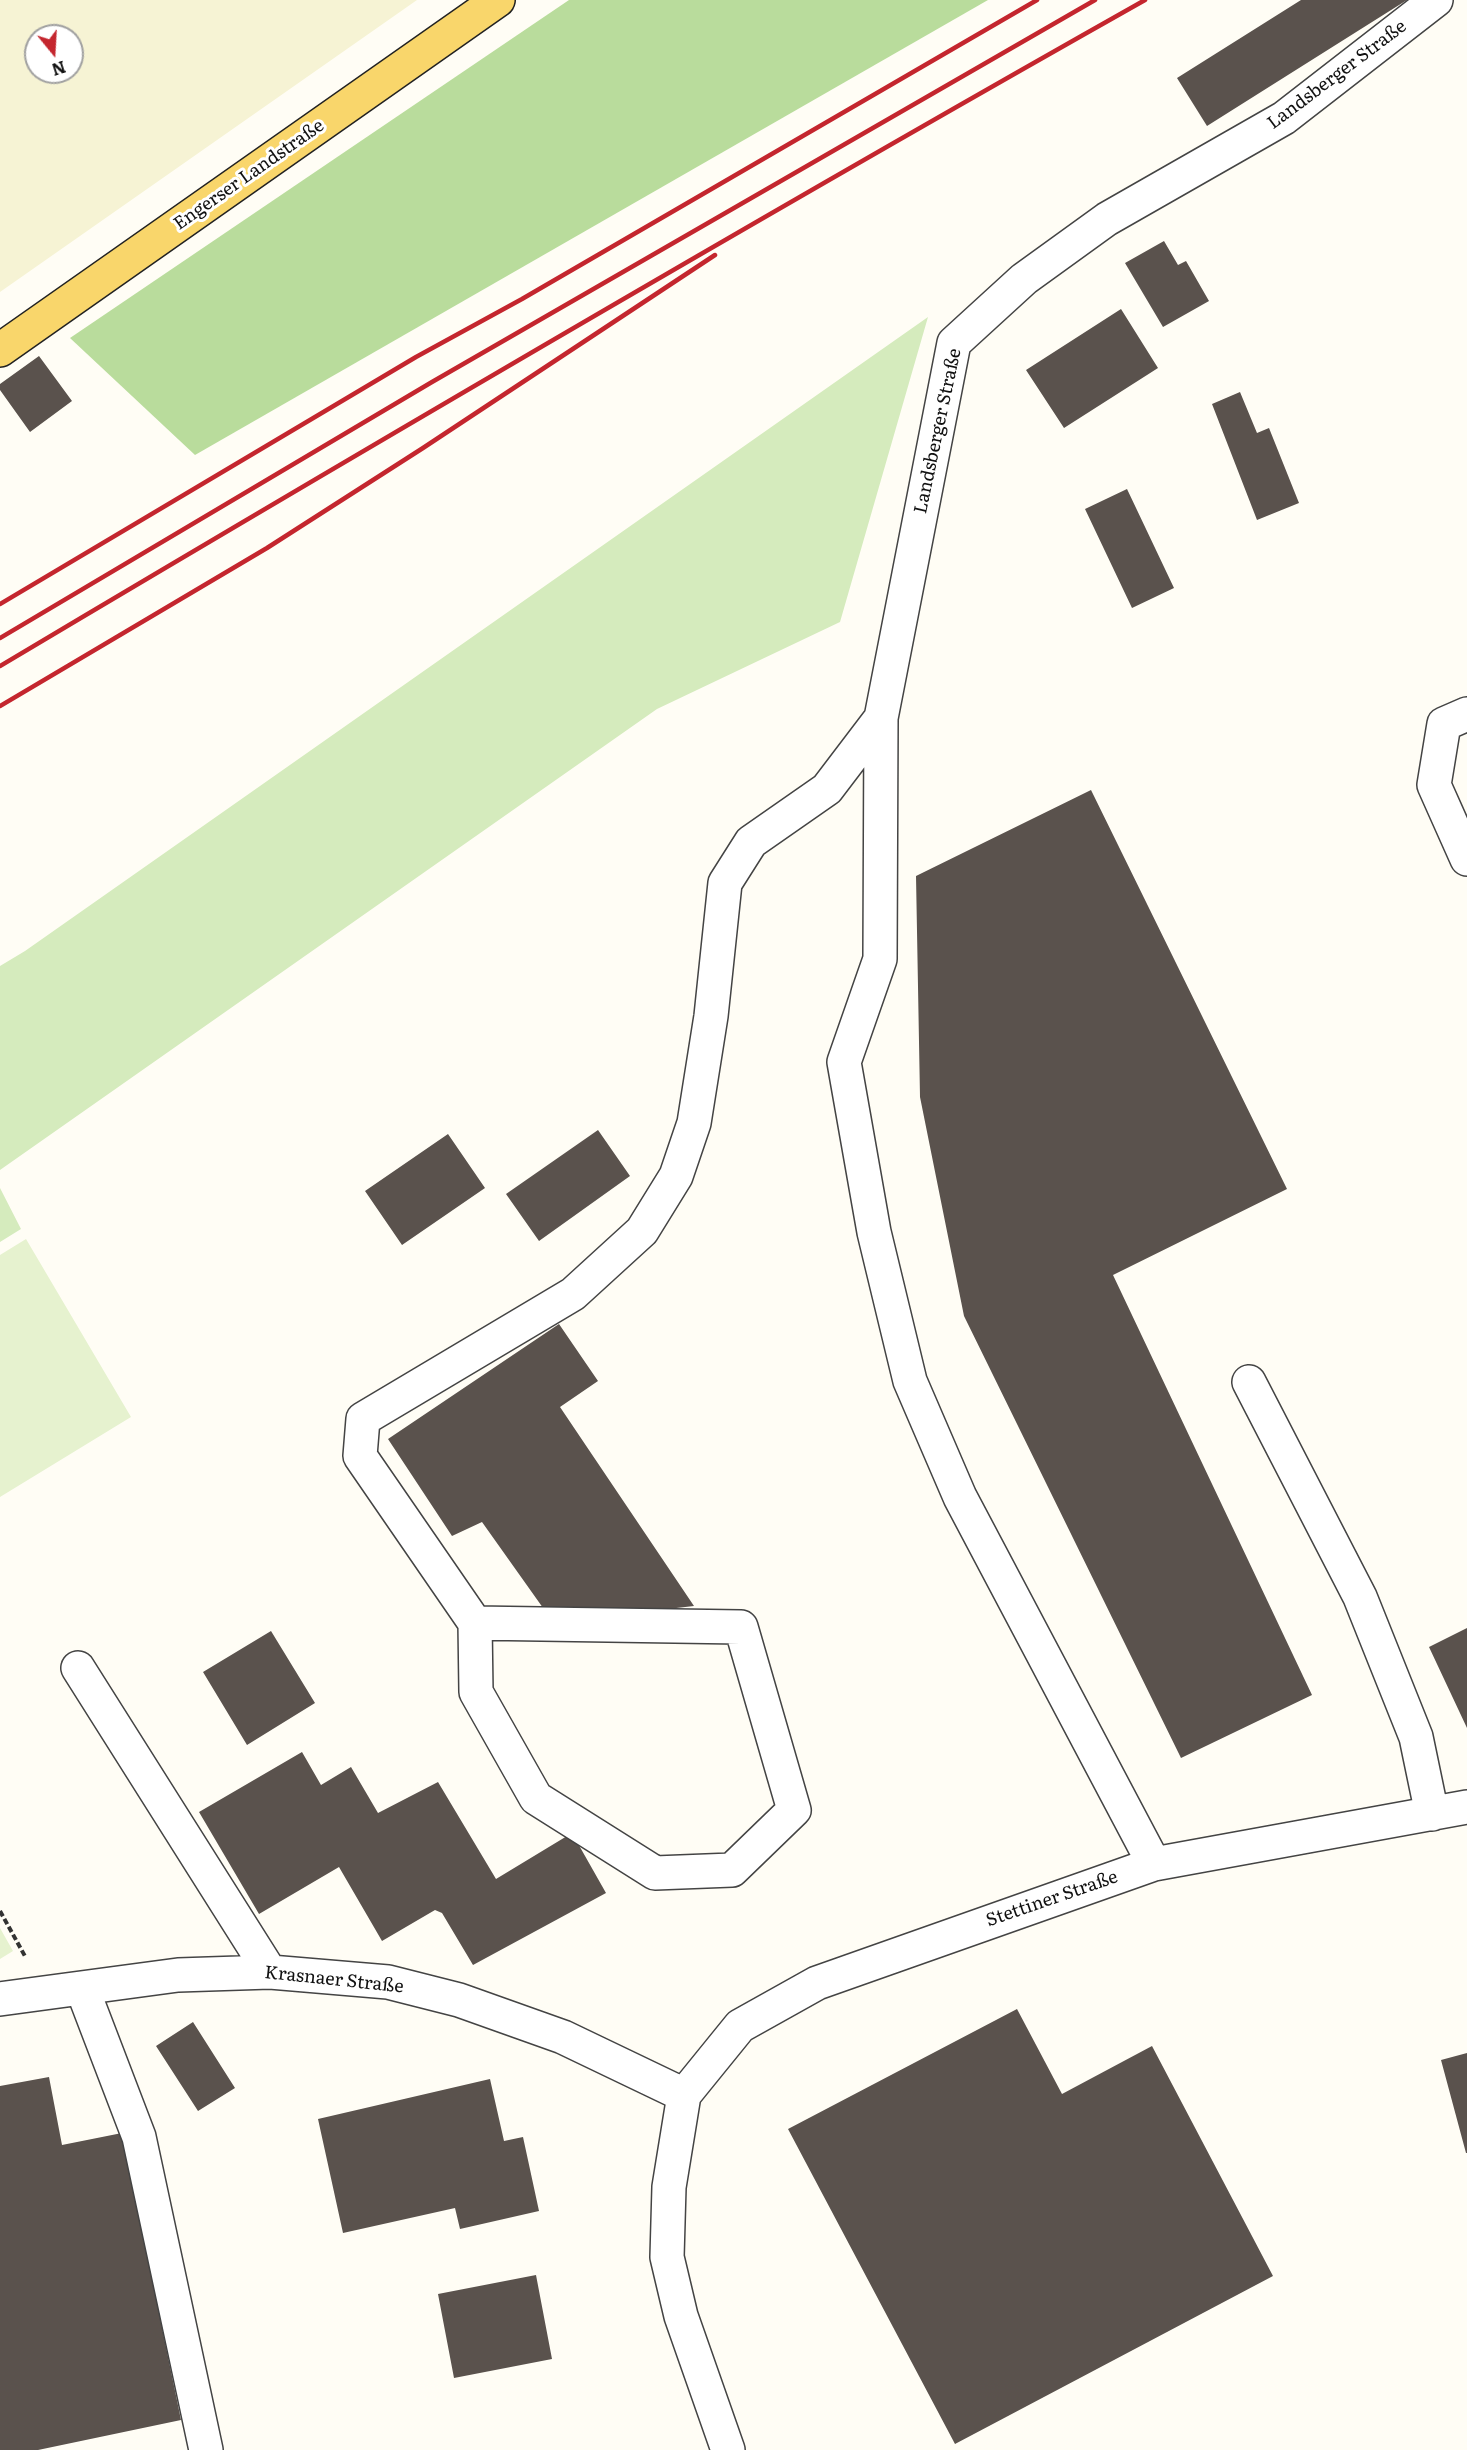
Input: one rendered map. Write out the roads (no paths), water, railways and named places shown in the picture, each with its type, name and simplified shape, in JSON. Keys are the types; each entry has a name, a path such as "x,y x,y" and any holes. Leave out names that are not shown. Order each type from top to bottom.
{"main road":[{"name":"Engerser Landstraße","path":"0,350 498,0"}],"street":[{"name":"Landsberger Straße","path":"475,1623 360,1456 363,1419 573,1294 642,1231 676,1176 694,1123 711,1016 714,969 725,883 752,842 828,789 881,718 954,343 1024,279 1107,219 1284,118 1436,0"},
{"path":"1467,714 1444,724 1434,785 1467,859"},
{"path":"881,718 880,959 844,1062 879,1255 910,1381 960,1497 1154,1864"},
{"path":"1249,1382 1360,1597 1416,1737 1432,1814"},
{"path":"475,1623 741,1627 794,1810 732,1870 655,1873 536,1798 476,1692 475,1623"},
{"path":"78,1668 270,1972"},
{"name":"Stettiner Straße","path":"684,2095 740,2026 817,1983 1154,1864 1467,1807"},
{"name":"Krasnaer Straße","path":"0,1999 178,1975 270,1972 388,1982 459,2000 563,2037 684,2095"},
{"path":"82,1988 140,2137 206,2450"},
{"path":"684,2095 669,2187 667,2257 681,2316 728,2450"}],"railway":[{"path":"0,604 416,357 522,299 1037,0"},
{"path":"0,638 432,382 1095,0"},
{"path":"0,666 571,330 1145,0"},
{"path":"0,706 267,548 715,255"}]}
